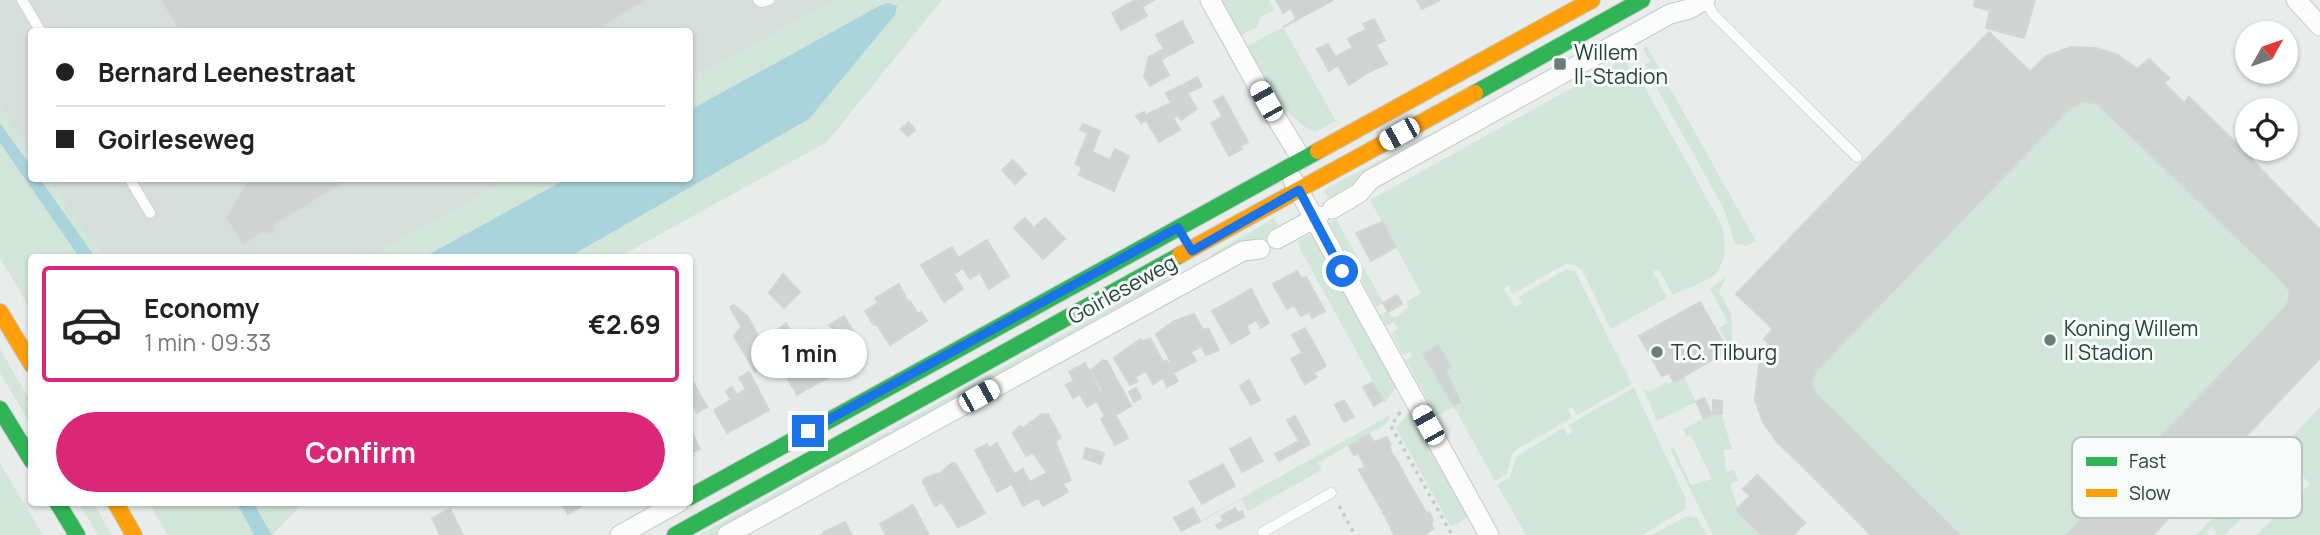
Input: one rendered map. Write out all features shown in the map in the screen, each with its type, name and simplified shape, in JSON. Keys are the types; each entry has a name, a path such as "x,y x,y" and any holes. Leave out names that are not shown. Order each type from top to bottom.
{"main road":[{"name":"Goirleseweg","path":"693,495 1293,162 1592,0"},
{"name":"Goirleseweg","path":"675,535 1642,0"},
{"path":"0,312 28,358"},
{"path":"0,409 28,454"},
{"path":"59,506 77,535"},
{"path":"117,506 134,535"}],"street":[{"path":"1210,0 1266,101 1293,162 1299,190 1321,215 1415,403 1489,535"},
{"path":"1277,239 1359,193 1370,180 1671,14 1706,0"},
{"path":"2296,0 2320,26"},
{"path":"1437,113 1450,136"},
{"path":"1348,133 1361,156"},
{"path":"1178,228 1205,272"},
{"name":"Goirleseweg","path":"727,535 1243,251 1260,249"},
{"path":"620,535 673,506"}],"lane":[{"path":"22,0 39,28"},
{"path":"758,0 769,0"},
{"path":"1706,0 1713,14 1857,157"},
{"path":"131,182 150,213"},
{"path":"1264,535 1263,532 1331,493"}],"path":[{"path":"1415,403 1401,411 1391,426 1452,535"},
{"path":"1331,493 1355,535"}],"shaded area":[{"path":"0,0 846,0 693,86 693,28 28,28 28,167 0,123"},
{"path":"38,182 526,182 399,254 85,254"}],"green space":[{"path":"834,0 942,0 827,142 624,254 574,254 809,119 895,15 897,6 879,6 693,108 693,77"},
{"path":"1218,0 1269,0 1274,10 1260,17 1257,27 1238,37"},
{"path":"1283,27 1336,121 1315,132 1305,127 1284,108 1244,48"},
{"path":"1647,47 1756,241 1747,246 1735,244 1724,209 1644,65 1650,61 1643,49"},
{"path":"1624,59 1631,71 1635,70 1718,218 1724,238 1723,260 1712,277 1673,295 1658,269 1653,272 1667,298 1611,329 1582,270 1575,265 1566,264 1512,294 1509,286 1504,289 1515,307 1522,303 1518,297 1567,269 1575,271 1632,384 1577,415 1573,407 1568,410 1572,418 1517,449 1512,454 1507,474 1495,481 1454,407 1436,416 1406,360 1413,356 1410,352 1403,355 1391,333 1398,329 1394,322 1386,326 1380,315 1388,311 1391,317 1397,317 1408,307 1407,301 1421,293 1370,200","holes":["1439,345 1450,366 1445,370 1463,402 1454,407 1423,354"]},
{"name":"Koning Willem II Stadion","path":"2084,101 2099,105 2282,281 2290,292 2284,309 2161,437 2072,437 2072,518 2082,518 2066,535 1960,535 1816,394 1811,381 1816,371 2072,106"},
{"path":"0,105 28,147 28,163 0,123"},
{"path":"1427,135 1432,136 1331,202 1324,190"},
{"path":"0,143 77,254 28,254 28,305 0,258"},
{"path":"42,182 51,182 101,254 93,254"},
{"path":"505,182 561,182 429,254 373,254"},
{"path":"1274,218 1281,230 1258,242 1210,259 1212,254"},
{"path":"1336,219 1384,303 1376,307 1329,223"},
{"path":"1311,234 1396,387 1385,403 1301,251 1298,241"},
{"path":"1170,275 1180,276 895,436 891,429"},
{"path":"1726,277 1719,292 1732,315 1732,350 1719,328 1728,322 1710,289"},
{"path":"0,349 28,397 28,420 0,373"},
{"path":"1684,376 1696,402 1657,421 1643,388 1649,392"},
{"path":"1634,388 1686,499 1685,509 1642,535 1526,535 1497,485 1510,477 1516,457 1563,428 1568,435 1572,432 1568,425"},
{"path":"2320,407 2320,535 2256,535 2274,518 2302,518 2302,492 2310,484 2302,476 2302,437 2291,437"},
{"path":"1410,411 1469,517 1451,527 1396,428"},
{"path":"1721,413 1732,449 1724,449 1726,471 1734,470 1738,481 1730,484 1738,508 1762,535 1713,535 1670,449 1674,448 1691,485 1712,479 1691,435 1686,436 1683,429 1713,414"},
{"path":"1392,414 1386,424 1318,463 1322,470 1248,511 1241,499 1195,524"},
{"path":"888,431 893,438 716,535 699,535"},
{"path":"0,463 43,535 0,535"},
{"path":"80,506 95,506 112,535 98,535"},
{"path":"150,506 238,506 254,535 168,535"},
{"path":"255,506 300,506 272,535"},
{"path":"1687,516 1697,518 1707,535 1652,535"},
{"path":"2212,518 2242,518 2224,535 2214,535 2217,532 2212,527 2206,532 2209,535 2196,535"}],"water":[{"path":"888,3 897,6 895,15 809,119 574,254 429,254 561,182 693,182 693,108"},
{"path":"0,123 28,163 28,182 42,182 93,254 77,254 0,143"},
{"path":"238,506 255,506 272,535 254,535"}],"building":[{"path":"162,0 644,0 598,28 179,28"},
{"path":"1135,0 1154,0 1142,7 1147,16 1121,30 1112,13"},
{"path":"1276,0 1333,0 1283,27 1296,19 1291,8 1283,13"},
{"path":"1417,0 1440,0 1422,9"},
{"path":"1975,0 2035,0 2024,38 1986,28 1990,11 1974,6"},
{"path":"1374,19 1385,40 1376,45 1387,64 1367,73 1348,39 1366,29 1363,24"},
{"path":"1182,21 1193,42 1161,60 1169,75 1150,86 1144,76 1149,57 1164,49 1156,35"},
{"path":"1989,32 2069,109 1816,371 1785,342 1774,356 1761,352 1769,344 1764,339 1773,329 1736,294"},
{"path":"1328,44 1335,57 1353,47 1367,73 1349,85 1338,65 1329,71 1317,49"},
{"path":"2071,47 2096,48 2118,55 2137,69 2149,59 2169,78 2164,83 2184,103 2189,97 2229,136 2182,185 2099,105 2084,101 2069,109 2030,72 2046,56"},
{"path":"1197,77 1202,86 1188,93 1183,85"},
{"path":"1182,85 1197,109 1181,120 1178,115 1173,118 1180,130 1159,142 1146,120 1141,123 1136,116 1144,112 1146,115 1171,103 1166,93"},
{"path":"1223,96 1248,142 1229,156 1211,123 1222,117 1214,101"},
{"path":"909,122 915,130 908,136 901,129"},
{"path":"1083,124 1100,131 1092,152 1110,160 1115,149 1129,156 1114,191 1079,175 1082,167 1075,164 1088,133 1080,130"},
{"path":"2229,136 2235,142 2235,161 2253,161 2320,230 2320,358 2245,437 2161,437 2284,309 2290,292 2282,281 2182,185"},
{"path":"1013,160 1026,174 1015,184 1002,170"},
{"path":"248,182 342,182 274,224 273,232 264,230 243,244 227,217"},
{"path":"1025,218 1034,228 1045,218 1065,239 1043,259 1014,228"},
{"path":"1382,222 1396,247 1371,261 1356,233"},
{"path":"987,240 1009,276 989,289 980,273 970,278 958,258"},
{"path":"952,247 970,278 973,277 970,279 963,268 954,274 963,289 944,302 921,265"},
{"path":"1297,271 1301,279 1306,277 1325,311 1312,318 1309,312 1301,316 1294,305 1287,309 1273,284"},
{"path":"783,274 800,292 784,308 769,293"},
{"path":"899,284 908,302 910,301 918,314 921,312 927,321 890,345 865,311 878,303 875,298"},
{"path":"1251,289 1269,323 1261,328 1256,320 1246,326 1232,300"},
{"path":"1397,295 1402,304 1388,312 1383,303"},
{"path":"1232,300 1250,333 1231,344 1212,311"},
{"path":"1700,302 1728,351 1674,382 1669,373 1662,376 1639,336"},
{"path":"734,305 748,317 763,344 754,349 730,307"},
{"path":"1194,314 1203,330 1208,328 1219,350 1206,355 1202,346 1191,352 1174,321"},
{"path":"844,316 858,339 848,345 829,325"},
{"path":"1174,321 1196,361 1173,373 1168,364 1171,362 1156,334"},
{"path":"786,323 820,382 797,395 779,363 795,354 778,330"},
{"path":"741,327 764,367 755,372 734,336"},
{"path":"1305,328 1326,366 1314,373 1292,335"},
{"path":"811,329 839,372 820,382 799,344 808,338 805,332"},
{"path":"1150,338 1163,362 1166,360 1178,381 1167,387 1163,378 1153,384 1132,345 1141,339 1142,342"},
{"path":"1785,342 1816,371 1811,381 1816,394 1960,535 1871,535 1798,462 1829,430 1793,393 1755,399 1761,351 1774,356"},
{"path":"1132,345 1146,371 1135,377 1138,381 1130,385 1114,358"},
{"path":"1438,345 1451,367 1445,370 1461,402 1454,406 1423,354"},
{"path":"1302,353 1317,377 1305,384 1291,359"},
{"path":"1103,360 1107,361 1131,406 1116,415 1091,370"},
{"path":"1085,363 1128,438 1115,445 1101,419 1105,417 1097,401 1087,407 1080,394 1073,398 1066,385 1074,381 1069,372"},
{"path":"749,372 769,410 751,420 736,395 746,389 739,378"},
{"path":"1249,380 1260,400 1251,405 1240,386"},
{"path":"1372,382 1383,400 1374,406 1363,387"},
{"path":"693,385 707,407 697,413 693,405"},
{"path":"732,387 751,420 727,433 714,410 731,400 726,391"},
{"path":"1136,388 1141,398 1134,402 1129,392"},
{"path":"1793,393 1829,430 1798,462 1777,442 1763,422 1755,400"},
{"path":"1704,398 1712,415 1704,419 1696,402"},
{"path":"1344,400 1354,417 1344,422 1335,405"},
{"path":"1713,400 1722,401 1722,414 1713,414"},
{"path":"1042,414 1048,414 1061,438 1055,441 1071,480 1063,484 1030,423"},
{"path":"1295,416 1310,444 1279,461 1275,454 1299,441 1287,420"},
{"path":"1030,423 1068,492 1043,506 1030,482 1047,473 1033,453 1026,456 1013,433 1020,426 1023,428"},
{"path":"1369,434 1374,442 1387,437 1392,453 1366,468 1358,453 1354,455 1349,446"},
{"path":"693,436 700,449 693,452"},
{"path":"1250,438 1263,461 1253,466 1241,443"},
{"path":"997,443 1014,474 1023,469 1038,498 1023,506 1012,484 997,492 975,450 987,444 989,448"},
{"path":"1241,443 1253,466 1242,472 1230,449"},
{"path":"1086,448 1104,453 1101,464 1083,458"},
{"path":"1392,453 1401,468 1368,486 1359,470"},
{"path":"952,463 956,464 985,513 967,523 940,473"},
{"path":"1223,464 1235,486 1216,496 1204,474"},
{"path":"1401,468 1409,483 1377,501 1368,486"},
{"path":"940,473 967,523 958,527 942,502 935,506 923,482 925,478"},
{"path":"1204,474 1216,496 1202,504 1189,482"},
{"path":"1757,475 1805,523 1793,535 1762,535 1736,510 1750,496 1743,489"},
{"path":"1409,483 1418,498 1385,516 1377,501"},
{"path":"1418,498 1426,513 1393,532 1385,516"},
{"path":"913,505 929,535 886,535 880,524"},
{"path":"563,506 581,506 568,514"},
{"path":"1193,508 1200,521 1181,531 1174,518"},
{"path":"1235,508 1238,513 1242,511 1244,517 1219,529 1216,525 1224,521 1221,516"},
{"path":"450,509 463,535 440,535 432,518"},
{"path":"1429,512 1433,529 1423,535 1395,535 1393,532"},
{"path":"1907,513 1924,530 1919,535 1886,535"},
{"path":"2082,518 2169,518 2153,535 2066,535"},
{"path":"845,522 852,535 821,535 824,532"}],"traffic: fast":[{"path":"1475,93 1642,0"},
{"path":"693,495 1318,151"},
{"path":"675,535 1180,255"},
{"path":"0,409 28,454"},
{"path":"59,506 77,535"}],"traffic: slow":[{"path":"1318,151 1592,0"},
{"path":"1180,255 1475,93"},
{"path":"0,312 28,358"},
{"path":"117,506 134,535"}],"place":[{"name":"Willem II-Stadion","path":"1560,64"},
{"name":"Koning Willem II Stadion","path":"2050,340"},
{"name":"T.C. Tilburg","path":"1657,352"}],"route":[{"path":"808,431 1178,228 1192,251 1299,190 1342,271"}]}
